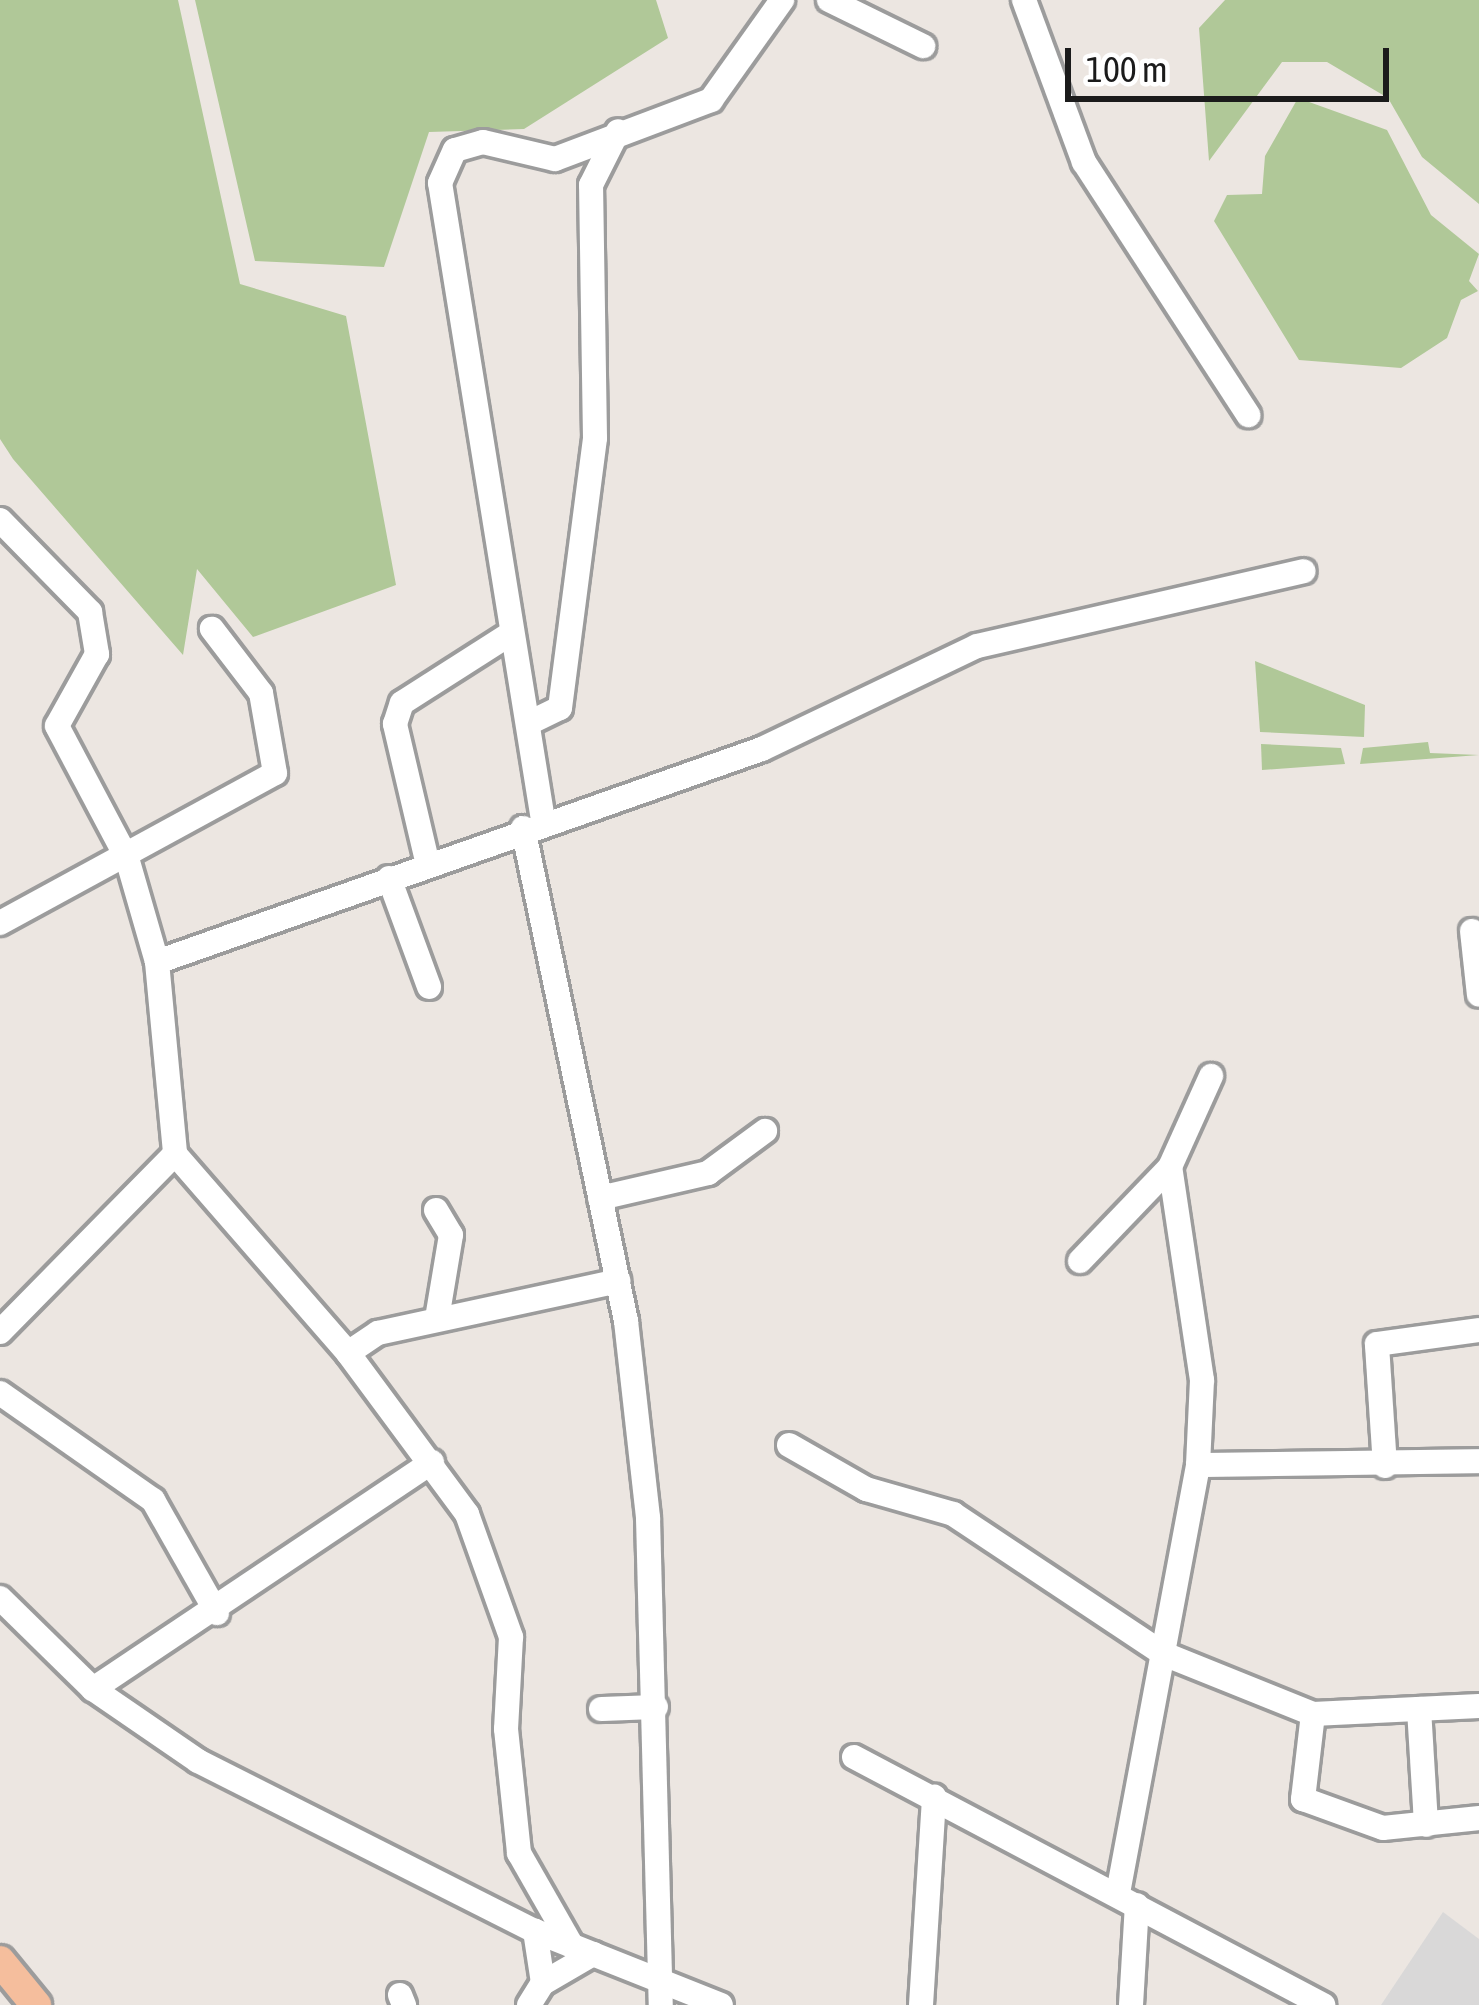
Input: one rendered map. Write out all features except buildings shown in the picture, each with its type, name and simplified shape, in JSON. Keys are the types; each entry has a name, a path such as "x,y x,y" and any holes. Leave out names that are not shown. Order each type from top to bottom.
{"main road":[{"path":"0,1961 36,2005"}],"street":[{"path":"662,2005 648,1518 618,1281 533,824 531,722 510,634 440,183 455,151 483,142 555,159 618,131 712,100 782,0"},
{"path":"829,0 923,46"},
{"path":"1024,0 1084,162 1248,415"},
{"path":"531,722 560,707 595,439 591,185 618,131"},
{"path":"0,520 90,613 97,654 57,726 127,858 157,962 176,1154 349,1352 432,1462 496,1582 512,1637 506,1729 520,1853 583,1950"},
{"path":"157,962 533,824 762,749 977,646 1304,571"},
{"path":"0,923 127,858 275,773 261,693 212,629"},
{"path":"428,865 395,724 402,703 510,634"},
{"path":"389,878 429,987"},
{"path":"1472,931 1479,994"},
{"path":"1081,1261 1170,1167 1211,1076"},
{"path":"600,1198 708,1173 765,1131"},
{"path":"0,1331 176,1154"},
{"path":"1131,2005 1128,1899 1198,1465 1202,1380 1170,1167"},
{"path":"436,1210 451,1235 437,1318"},
{"path":"349,1352 437,1318 618,1281"},
{"path":"1385,1466 1377,1344 1479,1330"},
{"path":"0,1393 153,1500 218,1613"},
{"path":"789,1445 866,1489 953,1514 1164,1654 1313,1714 1479,1706"},
{"path":"1198,1465 1385,1466 1479,1461"},
{"path":"93,1689 218,1613 432,1462"},
{"path":"0,1598 93,1689 198,1761 535,1931 660,1976 721,2005"},
{"path":"601,1709 656,1707"},
{"path":"1419,1709 1426,1825"},
{"path":"1313,1714 1303,1798 1383,1828 1479,1818"},
{"path":"854,1757 1323,2005"},
{"path":"921,2005 934,1796"},
{"path":"535,1931 543,1982"},
{"path":"529,2005 543,1982 583,1950"}],"shaded area":[{"path":"1443,1912 1479,1939 1479,2005 1381,2005"}],"green space":[{"path":"0,0 178,0 240,284 346,316 396,585 253,637 197,569 183,655 13,459 0,439"},
{"path":"195,0 656,0 668,38 524,129 429,132 384,267 255,261"},
{"path":"1225,0 1479,0 1479,204 1422,157 1388,98 1327,62 1282,62 1209,161 1199,28"},
{"path":"1298,98 1387,130 1431,215 1479,254 1469,281 1478,291 1461,300 1447,338 1401,368 1299,360 1214,221 1227,195 1262,194 1265,156"},
{"path":"1255,661 1365,705 1364,737 1260,732"},
{"path":"1428,742 1430,753 1479,755 1360,764 1363,748"},
{"path":"1261,744 1341,748 1345,764 1262,770"}]}
